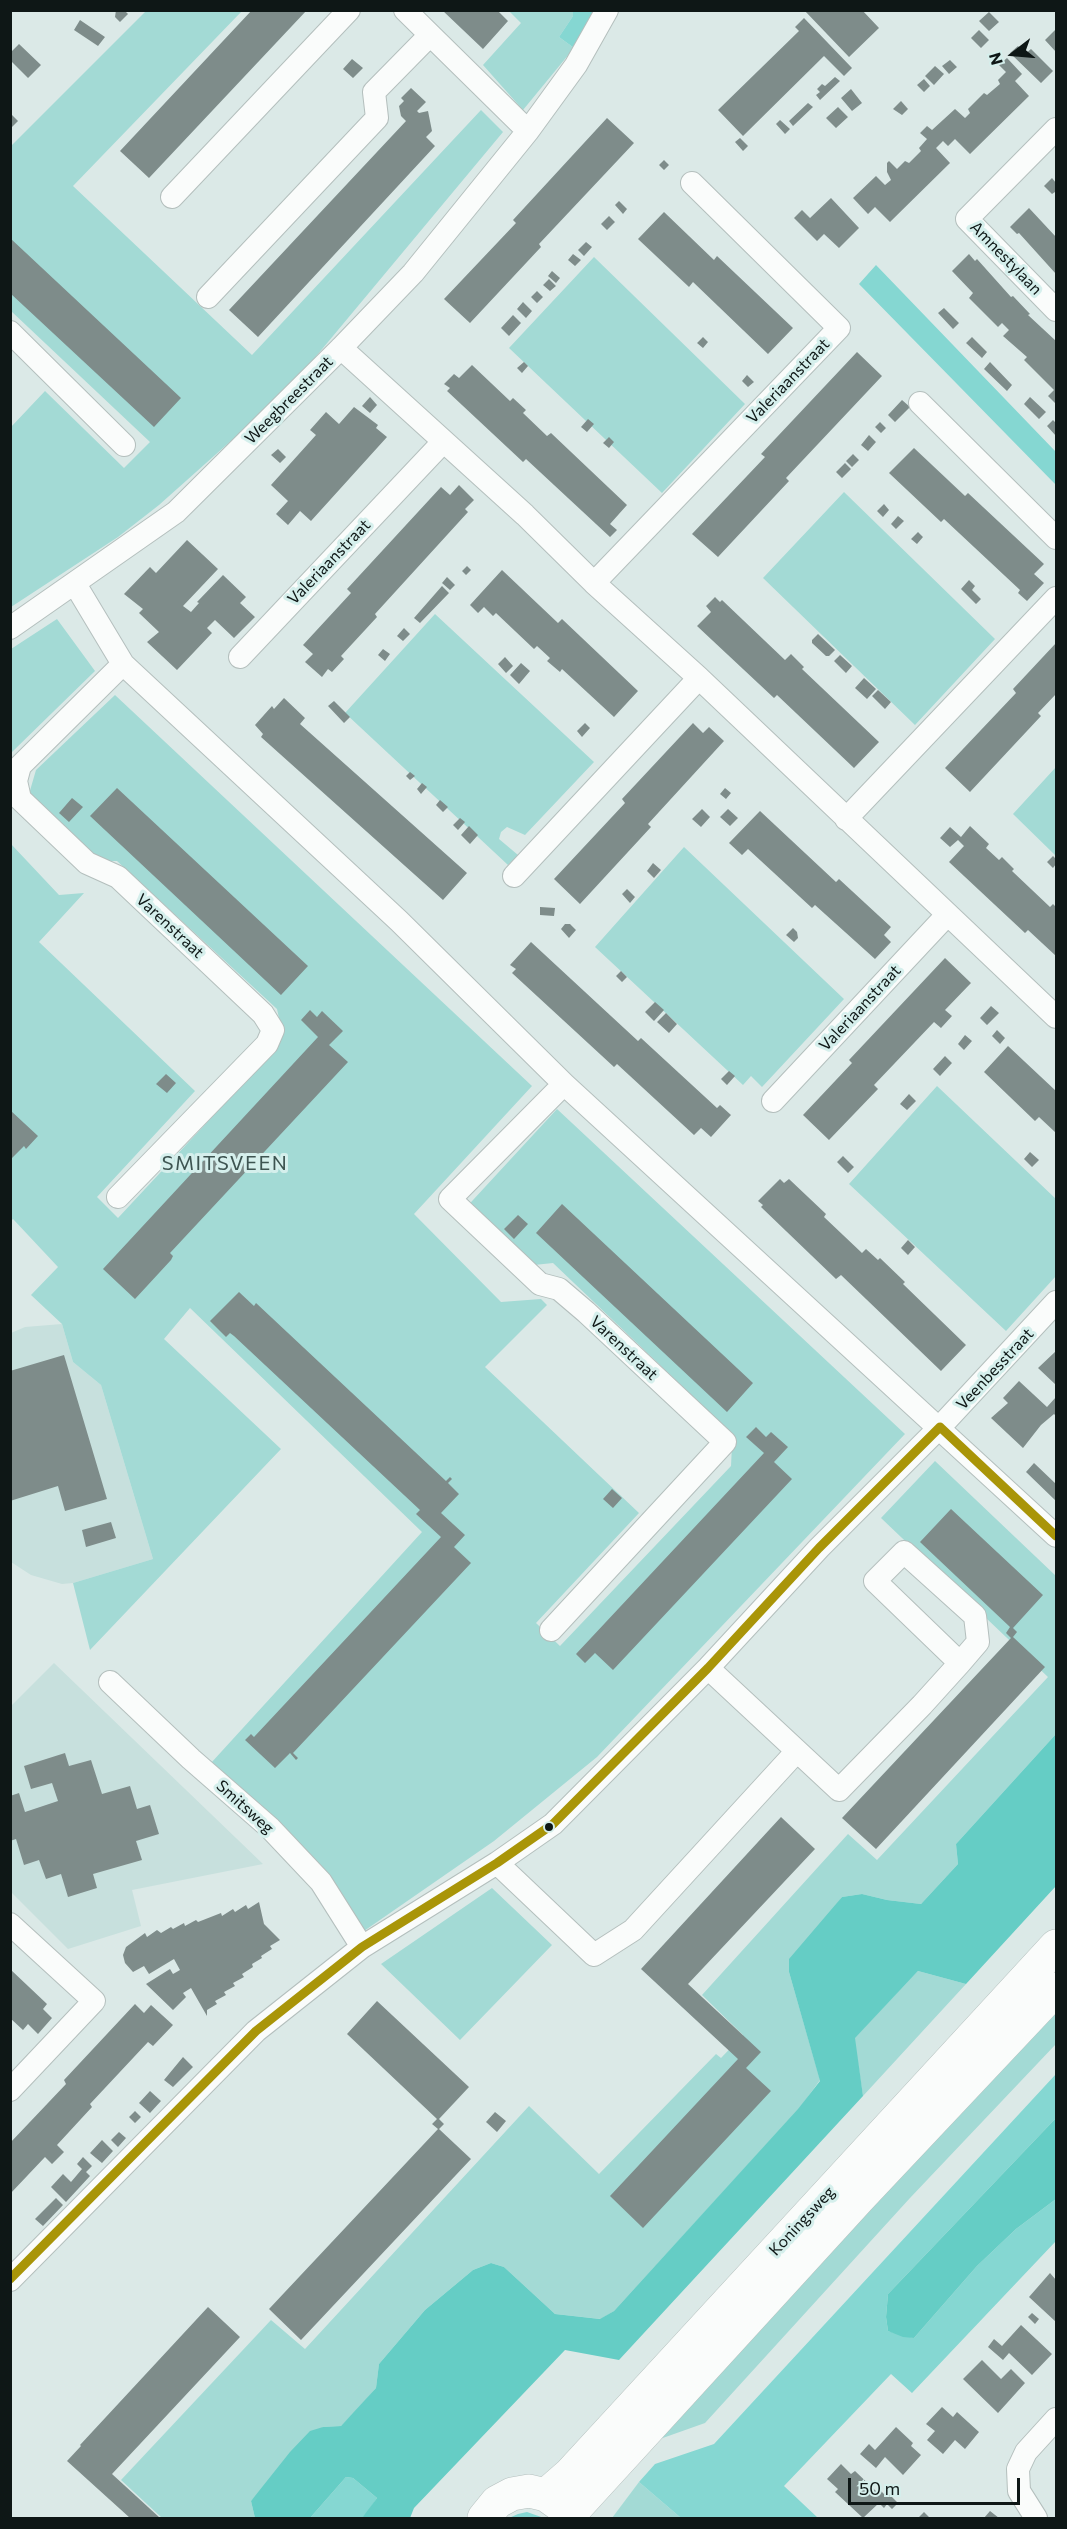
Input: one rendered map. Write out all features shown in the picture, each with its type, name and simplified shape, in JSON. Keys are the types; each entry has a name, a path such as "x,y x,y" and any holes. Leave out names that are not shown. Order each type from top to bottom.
{"main road":[{"name":"Koningsweg","path":"562,2509 570,2474 1056,1946"},
{"name":"Koningsweg","path":"562,2509 1056,1989"},
{"path":"484,2518 497,2502 512,2494 529,2491 562,2509"}],"street":[{"path":"172,197 349,10"},
{"path":"405,10 528,131"},
{"name":"Weegbreestraat","path":"10,628 176,512 341,348 413,273 528,131 576,65 607,10"},
{"path":"208,297 377,118 374,92 430,35"},
{"name":"Amnestylaan","path":"1056,129 967,219 1056,310"},
{"name":"Valeriaanstraat","path":"594,584 839,328 692,183"},
{"path":"10,332 124,445"},
{"path":"341,348 525,515 594,584 699,678 1056,1017"},
{"path":"920,403 1056,538"},
{"name":"Valeriaanstraat","path":"240,657 443,442"},
{"path":"75,584 123,664 399,921 564,1084 1056,1536"},
{"path":"846,819 1056,598"},
{"name":"Varenstraat","path":"118,1197 267,1044 273,1030 263,1014 118,877 87,863 20,799 16,781 20,766 123,664"},
{"path":"514,876 699,678"},
{"name":"Valeriaanstraat","path":"773,1101 948,915"},
{"name":"Varenstraat","path":"551,1629 725,1442 586,1312 559,1289 540,1284 450,1199 564,1084"},
{"name":"Veenbesstraat","path":"10,2280 256,2031 362,1947 497,1863 553,1824 708,1668 819,1548 940,1427 1056,1302"},
{"path":"708,1668 839,1790 960,1663 978,1642 975,1616 904,1552 875,1581 960,1663"},
{"name":"Smitsweg","path":"110,1682 191,1759 270,1828 321,1882 362,1947"},
{"path":"497,1863 594,1955 633,1930 797,1750"},
{"path":"10,1924 94,2001 10,2090"},
{"path":"1036,2518 1019,2491 1018,2469 1026,2452 1056,2419"}],"shaded area":[{"path":"146,11 242,11 73,186 252,355 481,110 503,132 288,390 159,505 118,537 11,607 11,427 45,391 124,468 150,442 11,311 11,146"},
{"path":"509,11 573,11 573,16 559,37 574,48 523,110 483,65 521,23"},
{"path":"573,11 599,11 574,48 559,37 573,16"},
{"path":"594,257 745,404 662,493 509,348"},
{"path":"876,265 1056,452 1056,485 859,284"},
{"path":"844,492 995,639 915,725 763,578"},
{"path":"435,614 594,762 525,835 507,827 501,832 499,839 518,855 508,865 345,713"},
{"path":"57,619 95,671 11,753 11,649"},
{"path":"115,695 532,1086 414,1214 501,1302 541,1299 547,1305 485,1367 639,1513 536,1623 560,1646 731,1466 732,1445 725,1427 553,1263 515,1267 461,1213 557,1109 905,1434 597,1757 494,1841 364,1931 211,1763 422,1532 190,1308 164,1339 281,1449 90,1650 73,1583 153,1559 101,1385 73,1362 62,1324 31,1295 58,1267 13,1219 11,1221 11,844 59,895 84,893 39,942 195,1091 97,1197 118,1218 279,1045 281,1027 277,1009 117,861 100,861 29,794 36,770"},
{"path":"1056,767 1056,856 1013,814"},
{"path":"684,847 844,999 762,1087 751,1076 743,1085 595,947"},
{"path":"937,1086 1056,1199 1056,1276 1006,1331 849,1184"},
{"path":"62,1324 73,1362 101,1385 153,1559 73,1583 62,1584 31,1575 11,1562 10,1545 11,1333 25,1327"},
{"path":"935,1461 1056,1576 1056,1734 956,1844 958,1864 921,1904 862,1894 842,1897 789,1972 820,2080 799,2109 614,2311 601,2319 555,2314 504,2267 491,2263 473,2270 425,2310 379,2364 376,2388 357,2410 341,2426 323,2427 251,2501 255,2518 162,2518 121,2480 271,2320 305,2349 529,2106 599,2174 716,2054 721,2058 743,2035 702,1995 848,1834 877,1860 1048,1677 881,1518"},
{"path":"54,1663 263,1864 132,1890 141,1926 68,1949 11,1892 10,1707"},
{"path":"1056,1734 1056,1886 966,1984 918,1971 855,2038 863,2096 619,2360 565,2350 414,2508 410,2518 362,2518 377,2498 353,2478 346,2477 310,2518 255,2518 251,2501 290,2452 310,2431 323,2427 341,2426 376,2388 379,2364 425,2310 473,2270 491,2263 504,2267 555,2314 600,2319 614,2311 798,2109 820,2081 789,1972 789,1959 842,1897 862,1894 921,1904 958,1864 956,1844"},
{"path":"492,1888 552,1945 460,2040 381,1964"},
{"path":"918,1971 966,1984 863,2096 854,2038"},
{"path":"1056,2004 1056,2044 910,2198 705,2423 643,2445"},
{"path":"1056,2074 1056,2118 888,2294 886,2317 888,2331 914,2338 977,2266 1016,2229 1056,2199 1056,2241 912,2393 891,2374 784,2486 818,2518 681,2518 639,2482 655,2464 714,2444"},
{"path":"1056,2118 1056,2199 1016,2229 977,2266 914,2338 903,2337 888,2331 886,2317 888,2294"},
{"path":"346,2477 353,2478 377,2498 367,2513 362,2518 310,2518"},
{"path":"639,2482 681,2518 612,2518"},
{"path":"527,2512 544,2518 509,2518 518,2514"}],"building":[{"path":"116,10 124,10 128,14 120,22 115,17"},
{"path":"252,10 307,10 149,178 120,151"},
{"path":"442,10 497,10 508,21 483,49"},
{"path":"804,10 862,10 879,28 849,57"},
{"path":"989,12 999,22 989,31 979,21"},
{"path":"804,18 852,68 844,76 824,56 743,136 718,110 799,31 795,27"},
{"path":"80,20 105,37 98,46 74,30"},
{"path":"1056,29 1056,52 1045,40"},
{"path":"979,30 989,40 981,48 971,38"},
{"path":"19,44 41,65 28,78 12,62 10,63 10,53"},
{"path":"1018,46 1025,54 1031,49 1053,71 1041,83 1010,53"},
{"path":"1007,58 1022,74 1015,81 1029,96 970,154 955,139 948,146 943,141 936,148 950,163 890,222 875,207 868,214 853,198 876,176 885,185 891,180 887,172 889,161 897,169 905,161 909,163 921,151 919,148 927,139 920,133 927,126 932,130 955,109 965,118 970,113 968,109 984,93 987,95 1000,84 998,80 1006,72 999,65"},
{"path":"352,59 363,68 353,78 343,69"},
{"path":"950,60 957,67 949,74 942,66"},
{"path":"935,66 944,74 934,85 925,76"},
{"path":"835,77 840,81 820,100 816,95 820,92 817,89 822,84 825,86"},
{"path":"924,79 930,86 924,92 917,85"},
{"path":"411,88 426,102 417,111 419,113 428,111 432,131 426,137 435,146 258,337 229,310 406,121 401,116 399,106 404,101 401,98"},
{"path":"851,89 862,103 852,111 841,98"},
{"path":"901,101 908,109 902,115 893,109"},
{"path":"808,103 813,107 793,126 789,121"},
{"path":"838,107 848,117 836,128 826,118"},
{"path":"10,113 18,121 10,129"},
{"path":"607,118 634,143 539,244 541,247 470,323 444,299 516,223 513,220"},
{"path":"780,120 790,129 785,134 776,124"},
{"path":"740,138 748,146 743,151 735,142"},
{"path":"664,160 669,165 664,170 659,165"},
{"path":"1052,178 1056,183 1056,194 1055,192 1052,194 1044,186"},
{"path":"831,198 859,228 839,248 824,234 817,241 794,218 802,210 810,218"},
{"path":"619,201 627,209 623,214 615,205"},
{"path":"1029,208 1056,237 1056,274 1019,233 1017,234 1010,227"},
{"path":"664,212 714,260 717,256 793,328 768,354 693,282 689,287 638,239"},
{"path":"609,216 615,222 607,230 601,224"},
{"path":"10,238 181,398 154,427 10,293"},
{"path":"586,242 592,247 584,256 578,250"},
{"path":"573,254 581,260 575,266 568,260"},
{"path":"969,254 975,261 977,259 1011,297 1013,296 1030,314 1028,315 1056,341 1056,404 1048,396 1054,390 1024,360 1027,357 1003,336 1009,330 1002,323 998,327 969,298 973,293 952,271"},
{"path":"552,271 560,278 556,283 548,276"},
{"path":"549,279 556,286 550,291 543,285"},
{"path":"537,291 543,297 537,303 531,297"},
{"path":"523,302 532,311 526,318 517,309"},
{"path":"944,308 959,323 953,329 938,313"},
{"path":"513,315 521,323 509,336 501,328"},
{"path":"703,337 708,342 703,348 697,343"},
{"path":"972,337 987,352 982,358 966,343"},
{"path":"857,352 882,376 786,478 789,481 718,557 692,534 765,457 761,454"},
{"path":"524,362 528,366 522,373 517,368"},
{"path":"990,362 1012,385 1007,391 984,369"},
{"path":"472,365 510,401 513,398 526,410 523,413 547,436 551,433 627,505 610,524 617,530 610,537 526,459 523,462 447,391 450,388 444,384 454,374 459,378"},
{"path":"747,375 754,382 748,387 742,381"},
{"path":"370,397 377,405 370,413 362,406"},
{"path":"1030,397 1046,412 1039,419 1024,404"},
{"path":"902,400 910,407 895,422 888,415"},
{"path":"354,407 378,425 376,428 387,437 311,521 300,511 288,525 276,514 288,501 271,485 316,435 310,430 326,412 339,424"},
{"path":"588,419 594,424 587,432 581,427"},
{"path":"1053,420 1056,423 1056,436 1047,426"},
{"path":"880,422 886,428 881,433 875,427"},
{"path":"869,435 876,442 868,451 861,445"},
{"path":"609,437 614,442 609,448 603,443"},
{"path":"914,448 965,496 968,493 1044,564 1034,574 1044,583 1027,601 1018,593 1020,590 944,519 941,522 889,473"},
{"path":"278,449 286,457 280,463 271,455"},
{"path":"853,454 859,460 852,467 846,461"},
{"path":"845,463 851,469 842,478 836,472"},
{"path":"459,485 474,500 465,509 468,512 375,614 377,617 341,656 344,659 332,672 328,669 322,677 305,662 313,654 303,645 351,593 347,589 441,487 450,495"},
{"path":"884,504 889,510 883,517 877,511"},
{"path":"898,516 904,521 896,529 891,524"},
{"path":"918,532 923,537 917,544 911,539"},
{"path":"187,540 218,569 183,606 191,612 199,603 197,602 223,575 246,597 240,603 255,617 234,638 215,620 207,628 212,633 177,670 147,642 159,632 139,613 143,609 124,594 150,567 156,573"},
{"path":"467,566 471,570 466,575 462,571"},
{"path":"502,570 558,623 562,619 638,691 614,717 562,669 560,672 547,661 550,658 537,646 534,649 496,613 493,616 484,607 478,613 470,605"},
{"path":"447,577 455,585 450,590 442,583"},
{"path":"969,580 975,586 972,590 981,599 976,604 961,589"},
{"path":"442,586 449,593 420,623 414,618"},
{"path":"715,597 720,602 722,600 785,660 791,654 804,667 802,669 879,742 854,768 777,695 774,698 697,626 711,612 706,606"},
{"path":"404,628 410,634 403,641 397,636"},
{"path":"818,634 835,650 829,656 826,656 812,643"},
{"path":"1056,643 1056,694 1038,713 1041,716 970,792 945,768 1016,693 1013,689"},
{"path":"383,649 390,654 385,661 378,655"},
{"path":"840,655 852,666 846,673 834,661"},
{"path":"505,657 513,666 506,673 498,664"},
{"path":"521,663 530,671 519,684 510,675"},
{"path":"864,678 876,689 867,699 855,688"},
{"path":"878,690 891,702 885,709 872,696"},
{"path":"284,698 305,718 300,724 467,873 443,900 261,737 263,734 255,725 272,706 274,709"},
{"path":"334,701 350,717 344,723 328,706"},
{"path":"585,723 590,728 582,737 577,731"},
{"path":"693,723 703,733 709,727 724,741 648,824 651,827 580,904 554,879 625,803 622,799"},
{"path":"410,772 415,776 410,780 406,776"},
{"path":"422,783 427,787 421,794 417,789"},
{"path":"117,788 308,966 281,995 90,816"},
{"path":"725,788 731,793 726,799 720,794"},
{"path":"72,798 83,807 69,822 59,813"},
{"path":"440,800 448,807 443,812 436,805"},
{"path":"702,809 710,817 701,827 692,819"},
{"path":"728,809 738,818 730,826 720,817"},
{"path":"760,811 836,882 839,879 891,927 884,935 891,942 875,959 815,905 812,908 748,849 742,855 729,843"},
{"path":"460,818 465,822 458,830 453,825"},
{"path":"469,826 478,835 470,844 461,835"},
{"path":"970,826 989,844 986,848 999,860 1002,857 1014,869 1012,871 1050,907 1053,904 1056,907 1056,956 1028,930 1025,933 949,862 964,846 958,840 950,847 940,838 950,827 961,837"},
{"path":"1053,856 1056,864 1053,868 1047,862"},
{"path":"653,863 661,870 654,878 647,871"},
{"path":"627,889 635,897 630,903 622,894"},
{"path":"540,907 555,908 554,916 540,915"},
{"path":"565,924 570,924 576,930 569,938 561,929"},
{"path":"793,928 798,938 794,942 786,935"},
{"path":"531,942 638,1041 641,1038 717,1108 720,1105 731,1115 711,1137 701,1128 694,1135 617,1064 614,1067 512,973 516,969 510,965"},
{"path":"945,958 971,983 945,1010 952,1016 941,1028 934,1022 874,1085 878,1089 829,1140 803,1115 852,1063 849,1060"},
{"path":"621,971 627,977 622,982 616,976"},
{"path":"655,1002 664,1010 654,1021 645,1012"},
{"path":"991,1006 999,1013 987,1025 980,1018"},
{"path":"310,1010 317,1017 322,1011 343,1031 329,1045 348,1062 170,1253 173,1256 171,1260 135,1299 103,1269 318,1037 301,1020"},
{"path":"666,1013 677,1024 669,1033 657,1022"},
{"path":"997,1030 1005,1038 1000,1044 992,1036"},
{"path":"965,1035 972,1041 964,1050 958,1044"},
{"path":"1008,1046 1056,1091 1056,1133 1039,1117 1035,1121 984,1072"},
{"path":"945,1056 952,1063 940,1076 933,1069"},
{"path":"729,1071 735,1076 727,1085 721,1079"},
{"path":"166,1074 176,1083 167,1093 156,1084"},
{"path":"909,1094 916,1101 907,1110 900,1104"},
{"path":"10,1110 38,1136 26,1149 24,1146 10,1160"},
{"path":"1030,1152 1039,1160 1032,1167 1024,1159"},
{"path":"843,1156 854,1167 848,1173 837,1162"},
{"path":"780,1179 784,1183 789,1179 862,1253 866,1249 878,1260 880,1258 905,1282 903,1284 966,1345 941,1371 841,1275 836,1279 761,1207 763,1205 758,1201"},
{"path":"562,1204 753,1383 727,1412 536,1233"},
{"path":"518,1215 528,1224 514,1239 504,1229"},
{"path":"908,1240 915,1247 908,1255 901,1248"},
{"path":"239,1292 254,1306 256,1303 446,1481 450,1477 452,1479 448,1483 459,1494 441,1513 465,1535 454,1547 471,1563 293,1753 298,1758 296,1760 290,1753 275,1768 245,1740 251,1734 254,1737 441,1537 416,1514 420,1510 234,1336 230,1333 226,1337 210,1321"},
{"path":"1056,1351 1056,1385 1038,1368"},
{"path":"64,1355 107,1499 65,1511 58,1486 10,1501 10,1371"},
{"path":"1019,1381 1047,1407 1056,1397 1056,1416 1054,1414 1041,1425 1023,1448 991,1418 1008,1403 1003,1398"},
{"path":"756,1427 766,1437 771,1432 788,1447 774,1462 792,1479 613,1670 595,1653 585,1663 576,1654 764,1453 746,1437"},
{"path":"1034,1463 1056,1484 1056,1501 1026,1472"},
{"path":"612,1489 622,1498 613,1508 603,1499"},
{"path":"951,1509 1043,1595 1013,1628 1017,1632 1013,1637 1045,1667 876,1849 842,1818 1011,1638 1006,1633 1010,1627 920,1542"},
{"path":"111,1522 116,1538 86,1547 82,1530"},
{"path":"65,1753 69,1766 91,1760 102,1794 130,1786 137,1809 150,1805 159,1834 136,1841 142,1860 93,1874 97,1888 68,1897 61,1874 46,1879 39,1860 24,1865 16,1839 10,1841 10,1796 19,1793 25,1812 58,1801 52,1783 31,1789 24,1766"},
{"path":"781,1817 815,1849 688,1984 761,2052 746,2068 771,2091 643,2228 610,2196 738,2059 641,1969"},
{"path":"259,1902 264,1924 280,1940 270,1946 272,1949 242,1974 244,1977 233,1983 235,1986 224,1992 226,1995 215,2001 217,2004 207,2010 207,2016 191,1988 183,1993 186,1997 173,2010 146,1984 170,1969 173,1974 180,1970 174,1959 149,1974 144,1966 133,1972 125,1963 123,1955 126,1947 145,1933 147,1937 157,1930 161,1933 184,1923 185,1926 196,1920 198,1922 221,1913 222,1916 233,1909 235,1912 246,1905 248,1909"},
{"path":"10,1969 47,2004 43,2009 52,2018 38,2034 28,2024 23,2030 10,2018"},
{"path":"377,2001 469,2087 439,2119 444,2124 439,2129 471,2159 301,2340 269,2309 438,2129 432,2124 437,2119 347,2034"},
{"path":"135,2004 144,2013 151,2005 173,2025 153,2046 148,2042 90,2104 92,2107 57,2145 64,2152 52,2164 45,2157 10,2194 10,2143 66,2084 64,2080"},
{"path":"183,2057 193,2067 173,2087 164,2080"},
{"path":"150,2091 161,2101 150,2113 139,2103"},
{"path":"135,2111 141,2117 135,2123 129,2117"},
{"path":"495,2112 506,2121 497,2132 486,2122"},
{"path":"119,2132 126,2138 118,2147 111,2140"},
{"path":"102,2140 113,2151 102,2163 90,2153"},
{"path":"83,2157 92,2166 86,2172 90,2176 66,2202 51,2187 63,2174 71,2182 82,2169 77,2164"},
{"path":"56,2198 63,2205 43,2226 35,2219"},
{"path":"1050,2273 1056,2280 1056,2322 1029,2297"},
{"path":"208,2307 240,2337 112,2474 160,2518 130,2518 67,2461"},
{"path":"1032,2313 1039,2319 1035,2324 1028,2317"},
{"path":"1021,2325 1052,2354 1032,2375 1009,2353 1003,2360 988,2347 994,2339 1002,2346"},
{"path":"982,2360 1001,2379 1011,2369 1025,2383 998,2413 963,2379"},
{"path":"942,2407 953,2417 957,2412 979,2432 965,2449 955,2440 943,2454 927,2440 935,2431 926,2424"},
{"path":"896,2427 913,2443 911,2446 921,2455 903,2475 885,2457 876,2468 860,2454 869,2444 875,2450"},
{"path":"841,2464 851,2474 855,2471 878,2493 887,2492 898,2503 892,2509 887,2504 884,2508 879,2503 863,2518 835,2492 838,2489 827,2479"},
{"path":"990,2511 999,2518 984,2518"},
{"path":"924,2512 930,2518 918,2518"}],"transit line":[{"path":"940,1427 1056,1536"},
{"path":"10,2279 256,2031 362,1947 497,1863 553,1824 708,1668 819,1548 940,1427"}],"district":[{"name":"SMITSVEEN","path":"225,1163"}]}
